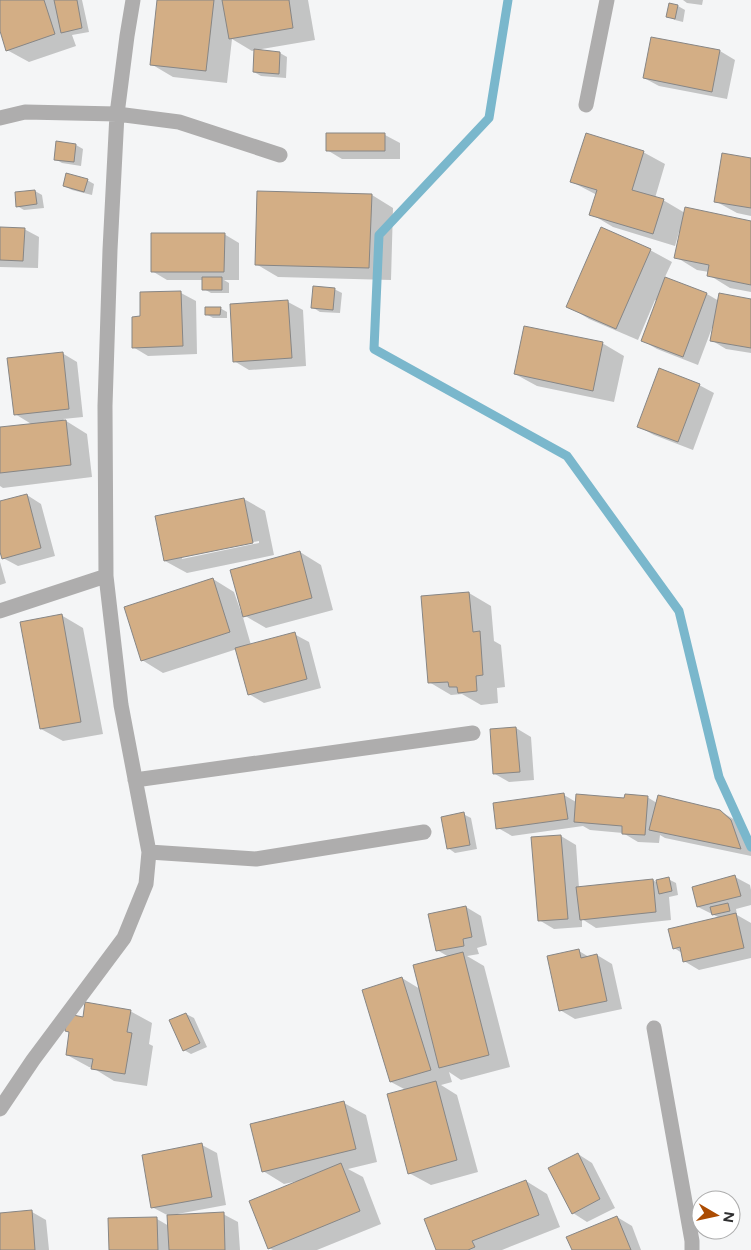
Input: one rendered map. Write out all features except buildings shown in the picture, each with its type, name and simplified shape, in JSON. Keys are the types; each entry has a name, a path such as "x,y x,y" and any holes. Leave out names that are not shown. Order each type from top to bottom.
{"street":[{"path":"0,1109 33,1060 124,938 146,884 149,852 121,705 106,576 105,406 110,250 117,114 133,0"},
{"path":"586,105 608,0"},
{"path":"0,118 26,112 117,114 179,122 280,155"},
{"path":"0,611 106,576"},
{"path":"135,780 473,733"},
{"path":"149,852 256,859 424,832"},
{"path":"654,1028 692,1241 692,1250"}],"waterway":[{"path":"508,0 489,118 379,235 374,349 567,456 679,611 719,777 751,847"}]}
